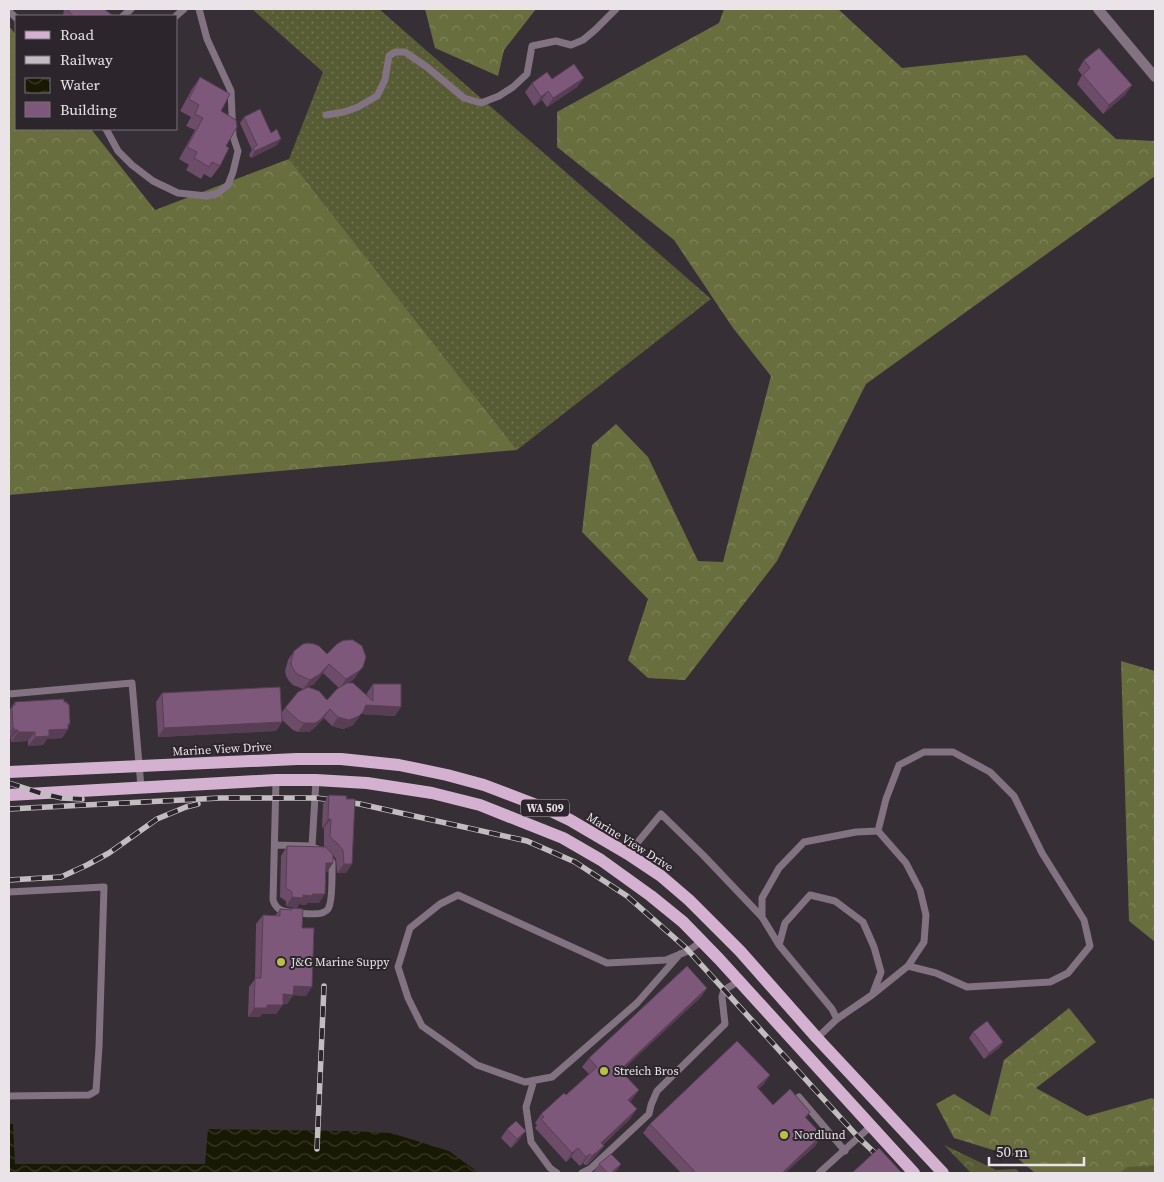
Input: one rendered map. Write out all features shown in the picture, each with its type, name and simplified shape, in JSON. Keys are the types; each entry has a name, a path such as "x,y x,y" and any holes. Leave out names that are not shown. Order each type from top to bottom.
{"main road":[{"name":"Marine View Drive","path":"9,772 298,759 341,759 399,765 447,775 484,785 547,809 570,820 628,854 661,876 689,900 740,951 817,1038 943,1173"},
{"name":"WA 509","path":"9,795 276,780 367,783 432,793 480,805 541,828 563,838 601,860 683,922 914,1173"}],"street":[{"path":"1098,9 1155,77"}],"lane":[{"path":"107,130 118,151 132,166 153,181 178,193 207,196 218,193 228,185 238,151 233,136 232,91 208,39 199,9"},
{"path":"326,115 344,112 377,96 385,80 389,56 395,52 405,52 427,67 464,98 481,103 513,88 527,74 532,46 556,41 571,45 583,40 616,9"},
{"path":"9,694 132,683 141,787"},
{"path":"878,831 886,799 899,765 924,752 953,752 983,768 990,772 1014,796 1042,853 1084,920 1090,946 1068,974 1050,982 967,987 936,973 908,966"},
{"path":"274,846 312,846 328,856 332,862 331,904 326,911 322,913 287,912 275,906 273,900 274,846 276,780"},
{"path":"312,846 316,780"},
{"path":"628,854 661,814 762,917 779,945 832,1009 837,1019"},
{"path":"762,917 762,898 779,868 804,842 856,832 878,831"},
{"path":"817,1038 837,1019 872,995 908,966 924,942 926,915 920,890 906,864 878,831"},
{"path":"9,892 104,887 96,1091 89,1095 9,1096"},
{"path":"680,954 637,1003 552,1077 525,1082 477,1065 422,1026 408,998 398,967 410,928 440,904 458,895 607,963 666,960 680,954 688,951 702,941"},
{"path":"779,945 785,923 810,895 835,901 863,922 874,948 881,972 872,995"},
{"path":"582,1173 590,1169 649,1114 657,1091 725,1024 722,997 724,990 739,981"},
{"path":"534,1080 526,1108 531,1142 550,1168 557,1173"},
{"path":"799,1097 844,1151"},
{"path":"819,1173 872,1126"}],"green space":[{"path":"252,9 379,9 711,299 517,450 289,159 323,72"},
{"path":"425,9 536,9 504,50 498,76 435,48"},
{"path":"724,9 838,9 902,68 1026,55 1116,139 1155,141 1155,176 866,384 777,561 685,680 648,678 628,660 648,599 582,532 592,445 616,424 648,457 698,561 723,562 771,376 733,328 674,240 557,147 557,112 719,23"},
{"path":"9,26 15,34 15,130 92,130 155,210 289,159 517,450 9,495"},
{"path":"1121,661 1155,671 1155,942 1129,921"},
{"path":"1069,1008 1096,1042 1036,1088 1087,1116 1152,1098 1155,1100 1155,1173 1035,1173 1016,1157 954,1138 936,1104 954,1094 990,1116 1004,1060"},
{"path":"944,1145 996,1170 1016,1169 1020,1173 971,1173"},
{"path":"1155,1165 1155,1173 1120,1173 1127,1167"}],"water":[{"path":"9,1124 13,1124 15,1164 205,1164 208,1129 348,1131 391,1133 449,1151 479,1173 9,1173"}],"building":[{"path":"69,9 104,9 112,15 73,15 69,12"},
{"path":"1099,48 1132,85 1109,105 1083,75 1090,68 1084,60"},
{"path":"574,64 584,78 553,98 548,91 541,97 532,83 547,72 552,79"},
{"path":"200,77 230,94 221,111 236,120 237,127 226,146 229,148 220,166 212,162 209,167 194,158 197,152 187,147 203,118 195,114 199,105 189,99"},
{"path":"260,109 271,133 277,129 281,139 255,151 253,149 257,145 244,117"},
{"path":"353,640 362,646 366,657 363,667 346,679 329,664 320,674 310,680 299,675 292,667 291,662 294,651 303,644 308,643 319,646 327,654 337,644"},
{"path":"347,683 353,683 373,701 373,684 401,684 401,707 366,705 359,716 349,720 338,717 330,709 315,723 299,721 285,708 298,692 308,687 319,691 327,700 337,689"},
{"path":"280,687 282,722 164,728 162,693"},
{"path":"64,699 64,702 69,704 70,724 68,724 68,729 49,730 49,736 35,737 35,732 18,732 18,730 14,730 12,707 15,705 15,702"},
{"path":"329,795 347,796 346,799 355,799 352,864 344,864 343,850 330,837 331,819 328,819"},
{"path":"287,846 326,847 333,855 333,863 326,863 325,894 303,895 303,898 292,897 292,892 286,888"},
{"name":"J&G Marine Suppy","path":"292,908 303,909 302,928 314,928 312,987 294,986 293,995 283,994 283,1005 267,1005 267,1008 254,1008 255,978 261,978 263,915 280,916 280,909 292,910"},
{"name":"Streich Bros","path":"687,966 707,988 620,1070 639,1090 628,1100 637,1109 601,1143 604,1146 592,1156 590,1154 586,1157 578,1148 572,1153 541,1119 544,1117 541,1114 564,1093 566,1095 597,1067 589,1058"},
{"path":"987,1021 1003,1042 989,1053 973,1032"},
{"path":"737,1041 770,1075 757,1087 773,1105 790,1089 810,1112 805,1117 822,1135 782,1173 696,1173 650,1124"},
{"path":"516,1121 526,1131 517,1139 507,1129"},
{"path":"879,1148 902,1173 852,1173"},
{"path":"611,1154 621,1164 611,1173 608,1173 599,1164"}],"railway":[{"path":"9,783 62,798 82,799"},
{"path":"9,809 220,798 317,798 360,804 527,841 575,862 627,896 686,948 859,1138 896,1173"},
{"path":"9,880 61,877 109,853 157,819 198,804"},
{"path":"317,1149 324,986"}],"place":[{"name":"J&G Marine Suppy","path":"281,962"},
{"name":"Streich Bros","path":"604,1071"},
{"name":"Nordlund","path":"784,1135"}]}
